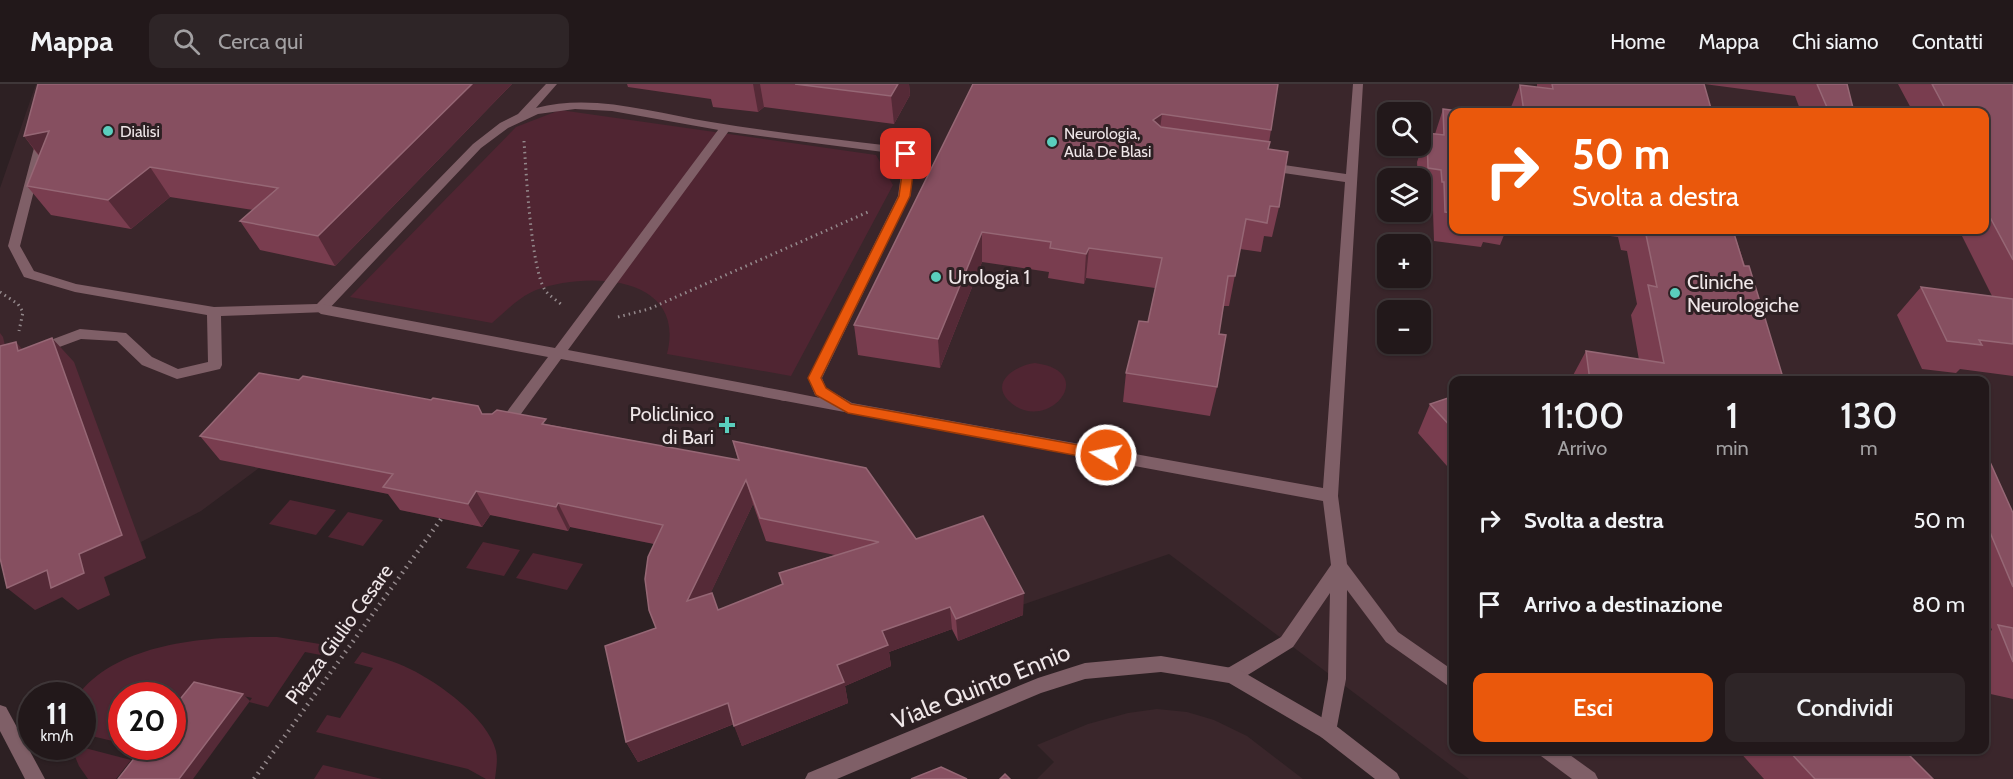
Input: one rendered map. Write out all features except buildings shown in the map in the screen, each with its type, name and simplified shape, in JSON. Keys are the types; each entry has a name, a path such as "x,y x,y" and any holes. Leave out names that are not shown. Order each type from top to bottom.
{"street":[{"path":"524,114 552,84"},
{"path":"1328,731 1337,679 1339,566 1330,496 1358,84"},
{"path":"321,309 477,146 497,128 524,114 577,105 725,128 892,150 906,154 909,160 910,194 815,378 820,392 848,408"},
{"path":"48,118 32,168 14,246 29,274 75,288 214,312 321,309 1330,496"},
{"path":"500,432 725,128"},
{"path":"1247,163 1353,179"},
{"path":"0,364 80,334 121,336 147,362 177,374 215,365 214,312"},
{"path":"1232,675 1287,642 1339,566"},
{"path":"1339,566 1392,637 1449,678"},
{"name":"Viale Quinto Ennio","path":"815,779 1038,686 1085,670 1161,664 1232,675 1328,731 1390,779"},
{"path":"0,713 35,779"},
{"path":"1554,754 1588,779"}],"path":[{"path":"524,114 528,202 539,273 545,290 555,301 584,319 618,317 649,309 910,194"},
{"path":"0,292 24,311 26,317 16,338 14,358"},
{"name":"Piazza Giulio Cesare","path":"254,779 450,507"}],"shaded area":[{"name":"Policlinico di Bari","path":"36,84 2013,84 2013,779 1469,779 1169,554 1019,606 1023,615 959,640 951,629 886,653 891,666 789,709 785,692 717,731 638,762 617,667 668,649 654,544 570,527 568,531 491,515 482,527 400,510 408,498 259,468 201,511 141,542 146,558 35,610 0,472 0,188"},
{"path":"560,110 876,155 893,185 791,376 667,354 669,328 662,308 648,294 629,285 606,281 557,284 536,290 518,300 492,323 350,297 516,127"},
{"path":"1035,363 1055,369 1064,378 1066,388 1061,398 1051,407 1038,411 1023,410 1009,401 1002,387 1008,375 1021,367"},
{"path":"290,500 336,510 316,535 269,524"},
{"path":"348,512 383,520 363,546 328,537"},
{"path":"483,542 520,550 504,576 466,568"},
{"path":"533,553 583,564 567,590 516,578"},
{"path":"277,637 332,646 326,656 305,652 268,707 249,702 252,698 192,684 186,692 186,682 108,682 108,740 96,737 96,682 90,682 95,677 117,663 142,652 169,645 197,640"},
{"path":"362,652 422,675 448,692 473,714 483,726 496,751 495,779 486,779 468,769 316,732 327,715 340,718 373,668 354,663"},
{"path":"1157,709 1187,712 1214,720 1247,736 1303,779 1037,779 1054,762 1037,745 1088,724 1128,713"},
{"path":"96,751 108,754 108,760 131,760 116,779 88,779 76,760 96,760"},
{"path":"323,765 382,779 314,779"}],"place":[{"name":"Dialisi","path":"108,131"},
{"name":"Neurologia, Aula De Blasi","path":"1052,142"},
{"name":"Urologia 1","path":"936,277"},
{"name":"Cliniche Neurologiche","path":"1675,293"},
{"name":"Policlinico di Bari","path":"727,425"}],"route":[{"path":"906,154 909,160 904,196 815,378 820,392 848,408 1106,455"}]}
